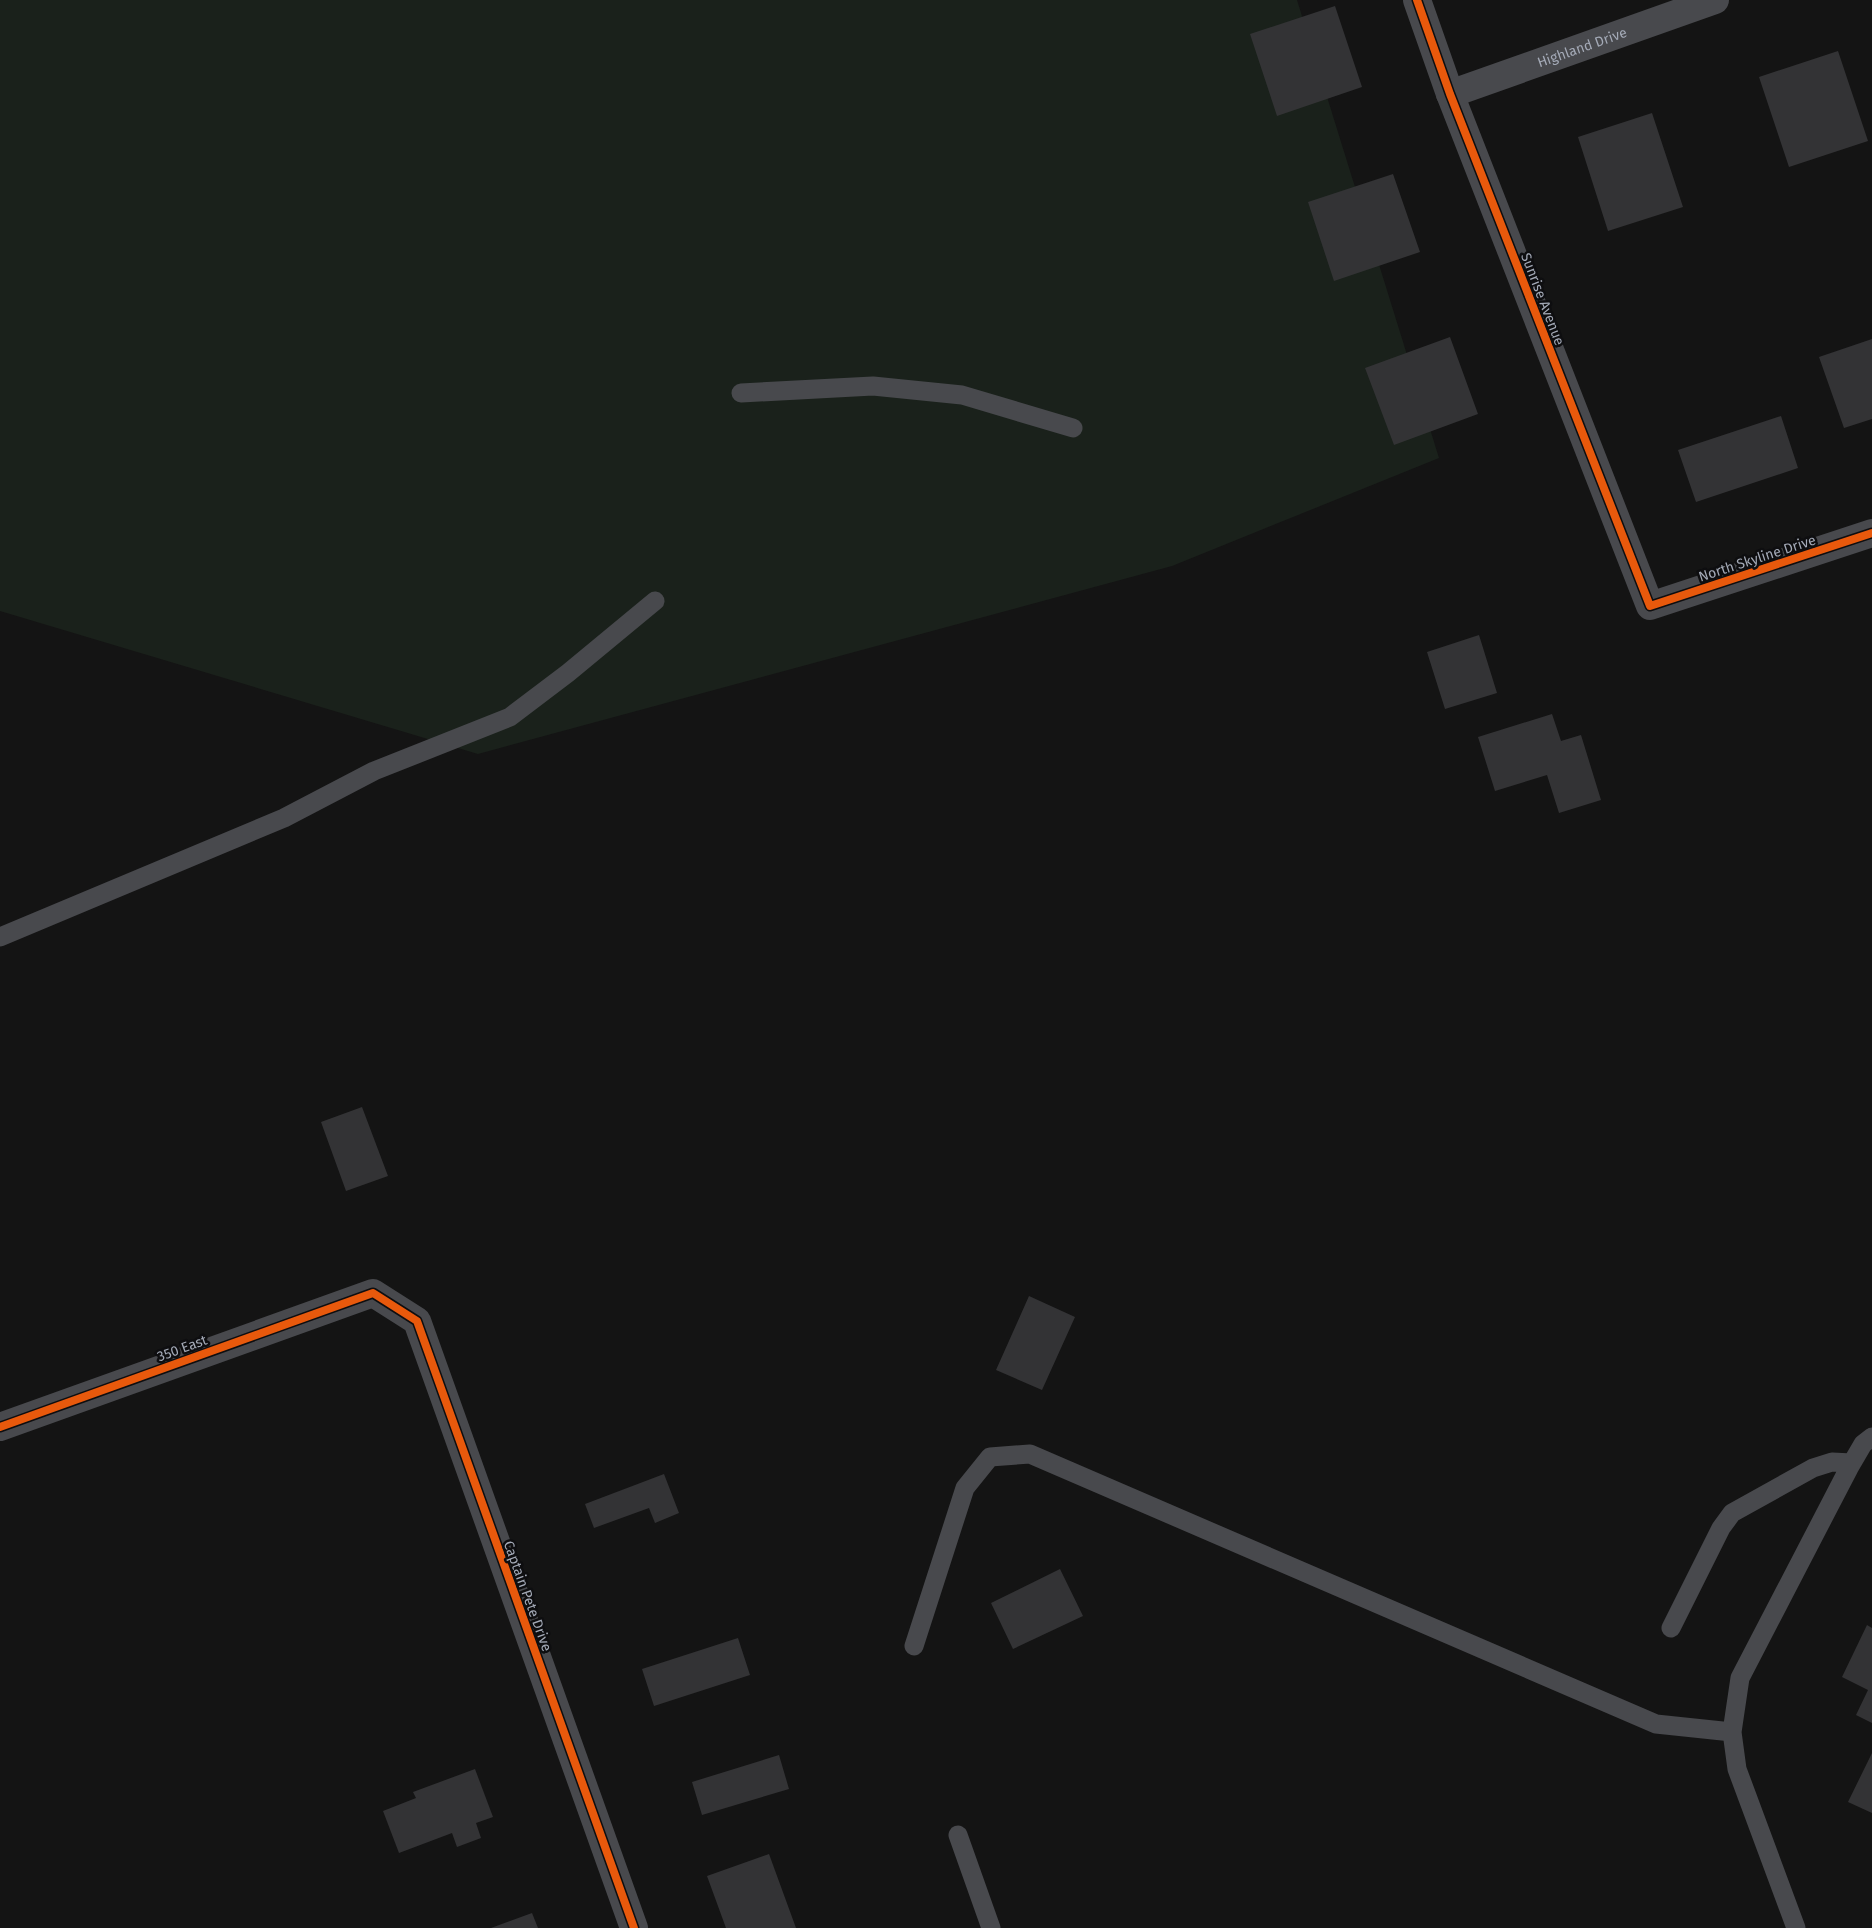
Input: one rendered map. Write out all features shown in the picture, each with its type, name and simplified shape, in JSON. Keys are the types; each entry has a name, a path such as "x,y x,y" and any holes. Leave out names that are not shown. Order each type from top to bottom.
{"street":[{"name":"Sunrise Avenue","path":"1417,0 1450,94 1650,606"},
{"name":"Highland Drive","path":"1450,94 1715,0"},
{"name":"North Skyline Drive","path":"1650,606 1872,533"},
{"name":"350 East","path":"0,1427 373,1293"},
{"name":"Captain Pete Drive","path":"373,1293 416,1321 634,1928"}],"lane":[{"path":"741,394 873,386 962,395 1073,428"},
{"path":"0,937 284,818 374,771 510,717 568,673 655,601"},
{"path":"1796,1928 1737,1769 1732,1732 1740,1678 1852,1463 1863,1444 1872,1438"},
{"path":"914,1646 965,1488 990,1457 1030,1454 1656,1724 1732,1732"},
{"path":"1671,1628 1721,1528 1732,1513 1813,1468 1832,1462 1852,1463"},
{"path":"958,1835 991,1928"}],"shaded area":[{"path":"0,0 1297,0 1439,458 1172,566 478,754 0,611"}],"building":[{"path":"1335,6 1362,87 1277,116 1250,34"},
{"path":"1838,51 1868,141 1789,167 1759,77"},
{"path":"1652,113 1683,207 1608,231 1578,137"},
{"path":"1393,174 1420,252 1334,281 1308,202"},
{"path":"1450,337 1478,414 1394,445 1365,368"},
{"path":"1872,339 1872,419 1844,428 1819,357"},
{"path":"1781,416 1798,468 1696,502 1678,450"},
{"path":"1479,635 1497,693 1445,709 1427,652"},
{"path":"1552,714 1561,741 1581,735 1601,800 1559,813 1547,775 1495,791 1478,737"},
{"path":"362,1107 388,1176 346,1191 321,1122"},
{"path":"1029,1296 1075,1317 1042,1390 996,1370"},
{"path":"664,1474 679,1513 655,1523 649,1508 594,1528 585,1504"},
{"path":"1060,1569 1083,1616 1013,1649 991,1603"},
{"path":"1867,1625 1872,1628 1872,1723 1856,1715 1868,1690 1842,1677"},
{"path":"738,1638 750,1675 654,1706 642,1669"},
{"path":"1872,1753 1872,1813 1848,1802"},
{"path":"779,1755 789,1789 702,1815 692,1782"},
{"path":"475,1769 493,1817 476,1823 481,1838 457,1847 452,1833 399,1853 383,1811 416,1798 413,1792"},
{"path":"769,1854 796,1928 726,1928 707,1876"},
{"path":"532,1913 538,1928 491,1928"}],"cycle path":[{"path":"1417,0 1450,94 1650,606 1872,533"},
{"path":"0,1427 373,1293 417,1321 634,1928"}]}
